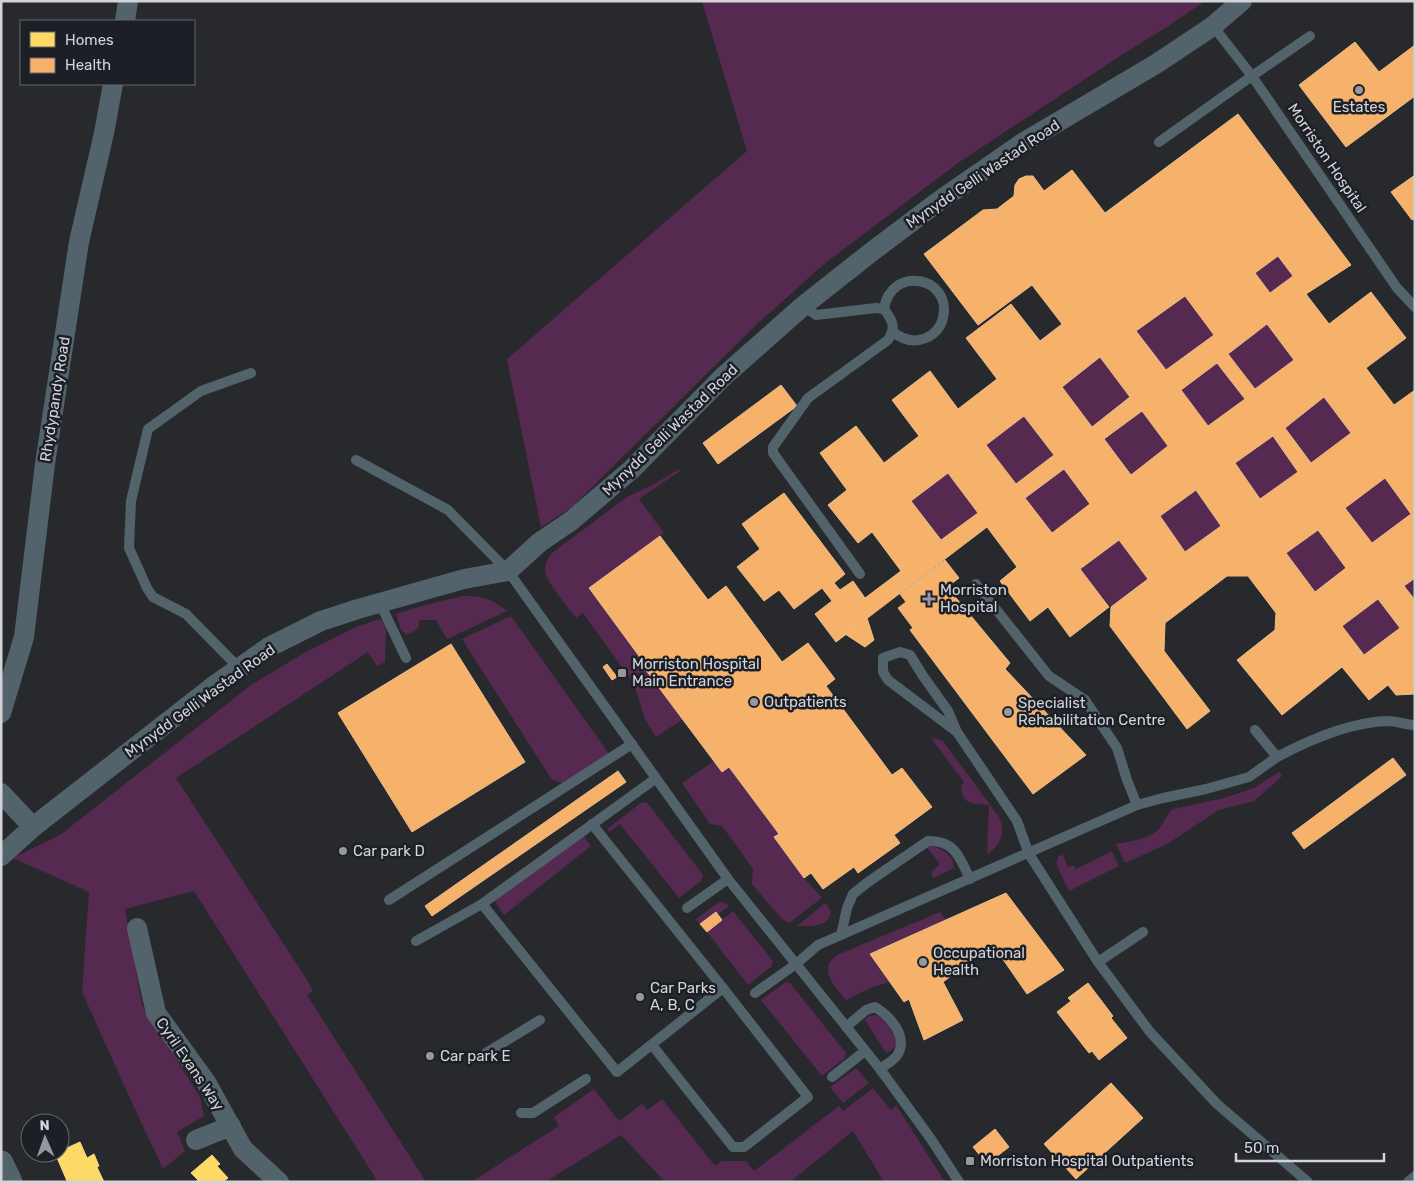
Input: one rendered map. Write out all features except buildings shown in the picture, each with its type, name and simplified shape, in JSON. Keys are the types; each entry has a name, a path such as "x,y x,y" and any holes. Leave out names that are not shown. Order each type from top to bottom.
{"street":[{"path":"125,20 128,1"},
{"name":"Mynydd Gelli Wastad Road","path":"1,856 33,826 215,685 269,647 320,621 464,579 508,571 540,542 571,521 632,469 724,376 803,306 938,201 1024,142 1156,64 1213,26 1242,1"},
{"name":"Rhydypandy Road","path":"1,714 24,637 45,464 79,242 113,85"},
{"path":"1,793 33,826"},
{"name":"Cyril Evans Way","path":"138,928 156,1013 206,1082 244,1149 279,1182"},
{"path":"196,1140 231,1126"},
{"path":"1,1163 10,1182"}],"lane":[{"name":"Morriston Hospital","path":"1213,26 1252,76 1398,288 1415,307"},
{"path":"1159,142 1310,36"},
{"path":"860,574 773,453 772,447 808,398 888,340 893,332 893,324 884,309 885,301 890,292 904,282 914,280 932,286 943,300 943,320 938,329 930,336 920,340 910,340 900,337 893,332"},
{"path":"803,306 816,315 876,308 884,309"},
{"path":"239,668 186,614 153,598 129,548 130,501 148,429 200,391 251,373"},
{"path":"356,460 448,510 508,571 728,879 880,1069 931,1139 959,1182"},
{"path":"976,584 1049,676 1085,700 1117,748 1137,805"},
{"path":"380,603 406,658"},
{"path":"957,732 888,680 883,672 884,658 900,652 910,655 948,711 957,732 1017,821 1029,854 1098,962 1150,1032 1217,1104 1308,1182"},
{"path":"755,994 818,945 1137,805 1249,777 1277,757 1310,740 1353,727 1391,721 1415,725"},
{"path":"1255,730 1277,757"},
{"path":"390,900 632,744"},
{"path":"416,941 482,904 656,779"},
{"path":"592,824 808,1097 744,1147 733,1146 652,1045"},
{"path":"841,936 847,908 853,894 928,841 936,840 948,844 959,856 970,879"},
{"path":"687,908 728,879"},
{"path":"482,904 617,1072 723,988"},
{"path":"1098,962 1143,932"},
{"path":"846,1027 866,1010 875,1007 893,1023 897,1028 901,1042 898,1055 880,1069"},
{"path":"486,1053 540,1020"},
{"path":"832,1077 865,1051"},
{"path":"521,1113 533,1113 586,1079"},
{"path":"1408,1182 1415,1176"}],"shaded area":[{"path":"702,1 1205,1 958,163 824,264 759,322 572,507 541,527 507,359 747,151"},
{"path":"1278,256 1293,276 1270,293 1255,273"},
{"path":"1185,296 1214,335 1166,370 1136,331"},
{"path":"1267,324 1294,360 1255,389 1228,354"},
{"path":"1100,357 1130,397 1092,427 1062,387"},
{"path":"1217,363 1245,399 1208,426 1181,390"},
{"path":"1324,397 1351,433 1311,463 1285,428"},
{"path":"1142,411 1168,446 1131,475 1104,439"},
{"path":"1024,416 1054,455 1016,484 986,445"},
{"path":"1273,436 1298,472 1260,499 1235,463"},
{"path":"679,469 680,471 639,499 664,533 589,589 639,656 642,665 683,719 656,737 645,719 636,690 630,678 583,613 576,618 558,595 546,576 545,568 552,553 627,497"},
{"path":"1064,469 1090,504 1052,533 1025,498"},
{"path":"948,473 978,513 941,540 911,501"},
{"path":"1385,478 1411,514 1372,543 1345,508"},
{"path":"1196,490 1221,526 1185,552 1160,516"},
{"path":"1318,530 1346,568 1315,592 1286,553"},
{"path":"1119,540 1148,579 1111,607 1080,569"},
{"path":"1415,578 1415,600 1404,586"},
{"path":"463,596 487,599 507,611 447,639 436,620 419,620 418,628 406,634 401,630 396,614"},
{"path":"1378,599 1400,628 1364,655 1342,626"},
{"path":"511,616 609,754 563,783 552,780 462,639"},
{"path":"380,619 385,625 386,630 385,662 377,666 368,652 176,778 307,980 313,991 307,995 426,1182 378,1182 194,891 125,909 142,1005 200,1097 204,1116 177,1132 185,1151 163,1169 82,992 89,892 13,858 60,835 251,685 306,652 356,627"},
{"path":"931,738 943,741 999,817 1002,828 1001,838 996,847 987,854 989,805 972,803 966,800 961,790 964,782"},
{"path":"714,761 729,767 779,834 775,837 804,878 822,898 789,923 781,918 752,884 753,869 722,826 710,824 682,783"},
{"path":"1279,772 1282,776 1254,801 1219,810 1167,844 1125,863 1116,844 1139,840 1155,833 1173,809 1224,798 1254,788"},
{"path":"642,802 649,805 703,875 701,881 679,898 620,824 609,832 607,829"},
{"path":"583,835 591,846 504,915 496,903 498,897"},
{"path":"926,846 936,847 949,855 954,868 933,878 931,872 940,864"},
{"path":"1112,851 1119,866 1069,891 1057,866 1057,860 1060,855 1062,854 1068,867 1073,865 1076,869"},
{"path":"720,902 726,903 729,906 718,914 716,912 700,924 696,919"},
{"path":"825,903 831,911 827,921 818,925 797,926"},
{"path":"733,911 773,961 772,966 748,985 707,932"},
{"path":"940,912 946,920 870,954 889,982 873,987 846,1000 828,974 829,964 837,955"},
{"path":"786,982 790,983 846,1053 845,1058 822,1076 761,1000"},
{"path":"876,1015 890,1028 895,1037 896,1045 886,1053 865,1020 869,1016"},
{"path":"855,1069 869,1083 843,1103 830,1087"},
{"path":"873,1088 891,1110 896,1105 945,1182 884,1182 853,1131 790,1182 665,1182 621,1135 545,1182 471,1182 559,1126 554,1117 594,1089 619,1121 642,1104 647,1110 662,1099 715,1166 722,1161 746,1161 754,1171 839,1106 843,1111"}],"place":[{"name":"Estates","path":"1359,90"},
{"name":"Morriston Hospital","path":"929,599"},
{"name":"Morriston Hospital Main Entrance","path":"622,673"},
{"name":"Outpatients","path":"754,702"},
{"name":"Specialist Rehabilitation Centre","path":"1008,712"},
{"name":"Car park D","path":"343,851"},
{"name":"Occupational Health","path":"923,962"},
{"name":"Car Parks A, B, C","path":"640,997"},
{"name":"Car park E","path":"430,1056"},
{"name":"Morriston Hospital Outpatients","path":"970,1161"}]}
